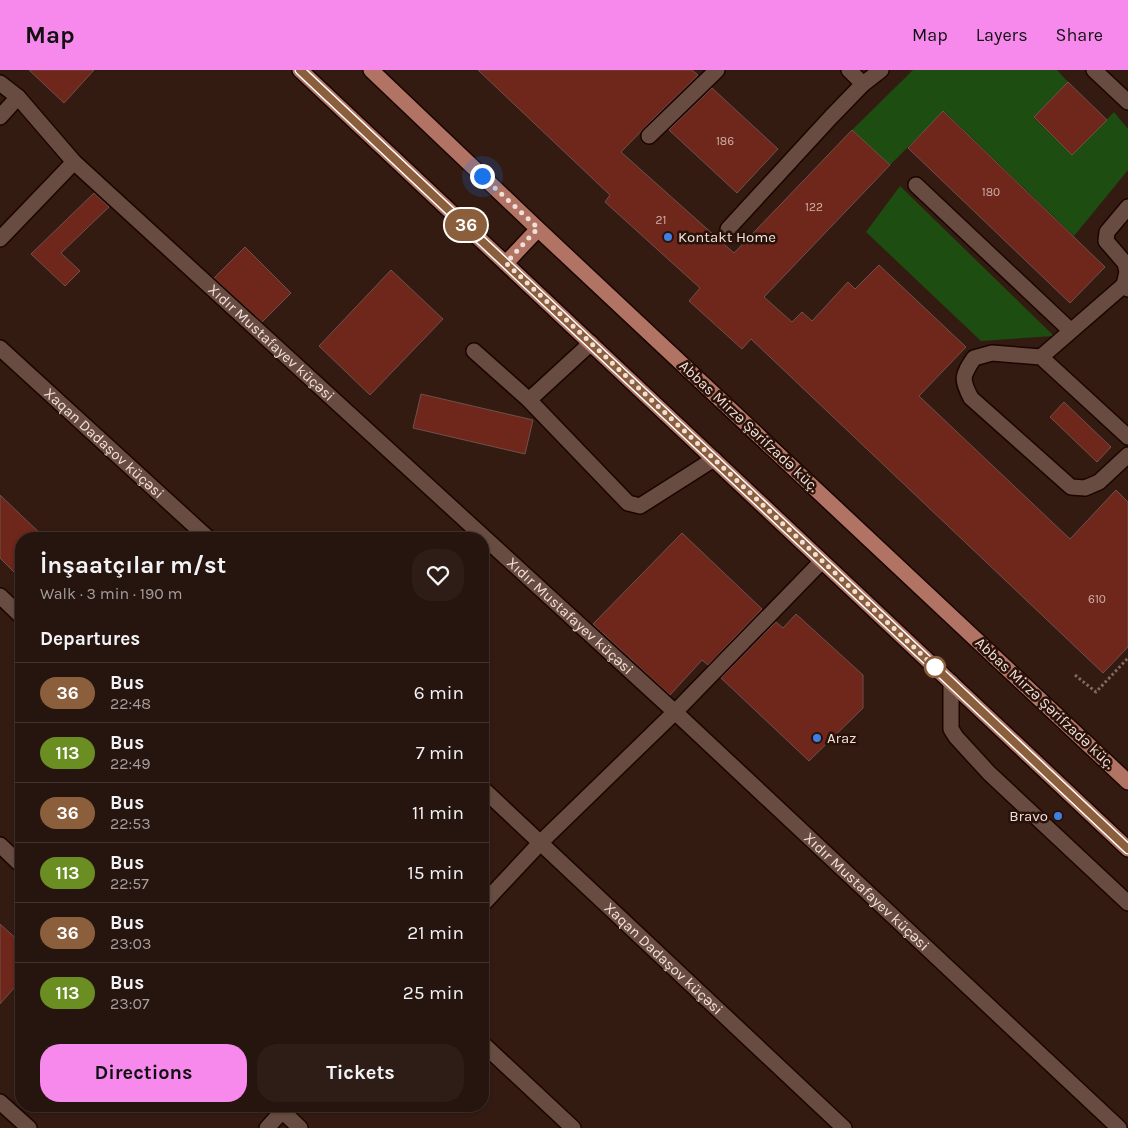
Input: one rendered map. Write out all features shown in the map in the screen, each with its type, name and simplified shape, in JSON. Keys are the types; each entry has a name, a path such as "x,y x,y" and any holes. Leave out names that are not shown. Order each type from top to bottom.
{"main road":[{"path":"300,70 1128,849"},
{"name":"Abbas Mirzə Şərifzadə küç.","path":"371,70 1128,782"},
{"path":"506,263 538,228"}],"street":[{"path":"649,136 717,70"},
{"path":"849,70 863,84"},
{"path":"728,229 863,84 881,70"},
{"path":"1094,70 1128,102"},
{"name":"Xıdır Mustafayev küçəsi","path":"0,83 18,97 74,162 478,532"},
{"path":"0,117 18,97"},
{"path":"0,239 74,162"},
{"path":"916,185 1070,330"},
{"path":"1041,357 1070,330 1126,287 1127,272 1124,263 1106,241 1107,232 1128,207"},
{"path":"529,400 591,343"},
{"name":"Xaqan Dadaşov küçəsi","path":"0,348 201,532"},
{"path":"474,351 529,400 628,503 640,506 714,459"},
{"path":"1128,437 1041,357 992,353 974,358 966,369 963,383 971,398 1071,487 1085,488 1099,482 1128,455"},
{"name":"Xıdır Mustafayev küçəsi","path":"489,542 675,712 1118,1128"},
{"path":"489,898 541,842 675,712 822,561"},
{"path":"0,596 15,610"},
{"path":"951,682 951,729 956,738 989,773 1128,903"},
{"name":"Xaqan Dadaşov küçəsi","path":"489,794 844,1128"},
{"path":"0,845 15,859"},
{"path":"489,1050 572,1128"},
{"path":"0,1102 29,1128"},
{"path":"267,1128 279,1112"},
{"path":"286,1112 300,1128"}],"path":[{"path":"1075,675 1096,692 1128,658"}],"green space":[{"path":"913,70 1057,70 1068,82 1034,118 1072,155 1114,112 1128,129 1128,170 1074,236 944,111 890,165 852,130"},
{"path":"900,186 1054,336 981,341 866,232"}],"building":[{"path":"29,70 94,70 64,103"},
{"path":"478,70 692,70 698,75 621,152 734,253 852,130 890,165 764,297 792,322 802,312 812,321 848,282 855,289 879,265 966,347 919,396 1070,539 1116,490 1128,502 1128,647 1103,673 751,339 742,349 689,301 700,288 605,202 610,195"},
{"path":"1068,82 1107,120 1072,155 1034,117"},
{"path":"712,88 778,149 737,193 669,130"},
{"path":"943,111 1105,267 1070,303 908,148"},
{"path":"94,193 109,207 61,253 80,271 65,286 31,254"},
{"path":"245,247 291,293 262,322 214,278"},
{"path":"391,270 443,319 370,395 319,346"},
{"path":"421,394 533,420 525,454 413,428"},
{"path":"1064,402 1111,447 1097,462 1050,417"},
{"path":"0,495 39,532 15,532 15,573 0,558"},
{"path":"682,533 762,609 708,665 702,660 670,695 593,624"},
{"path":"796,614 863,675 863,708 809,761 721,678 776,622 783,628"},
{"path":"0,924 15,938 15,987 0,1004"}],"bus line":[{"name":"36","path":"300,70 1128,849"}],"place":[{"name":"Kontakt Home","path":"668,237"},
{"name":"Araz","path":"817,738"},
{"name":"Bravo","path":"1058,816"}],"route":[{"path":"482,176 538,228 506,263 937,669 935,667"}]}
